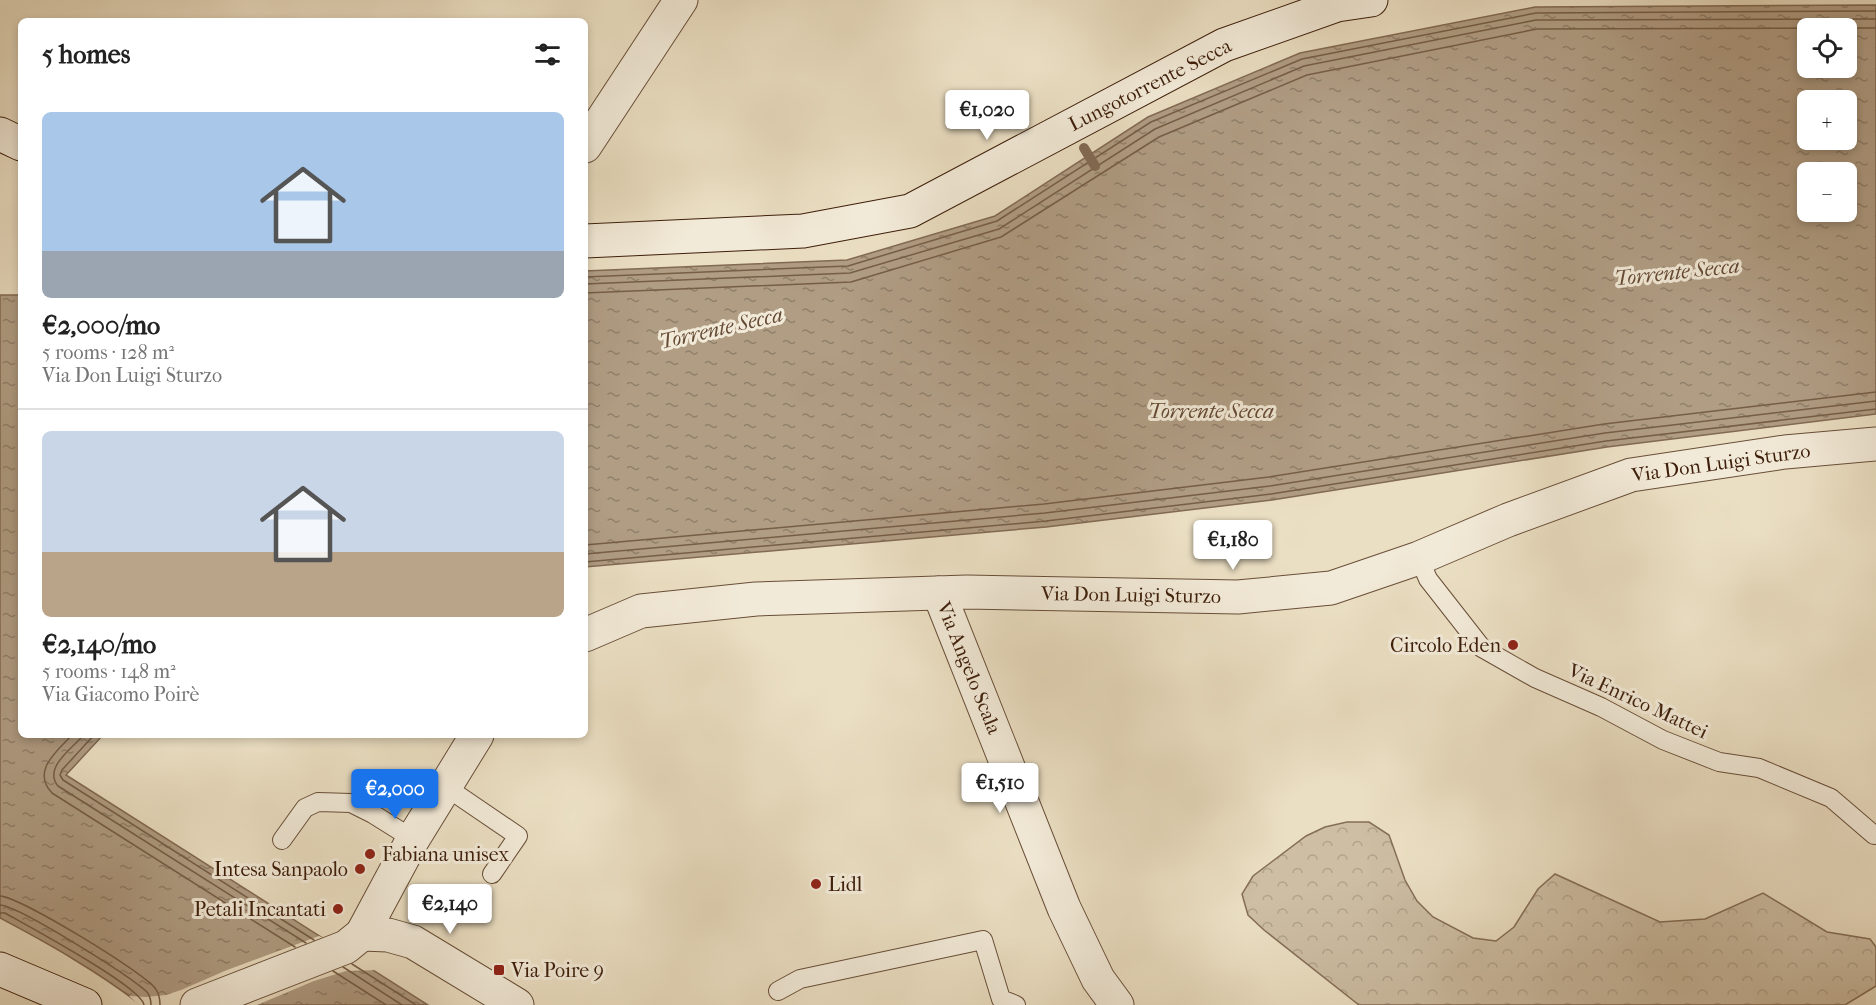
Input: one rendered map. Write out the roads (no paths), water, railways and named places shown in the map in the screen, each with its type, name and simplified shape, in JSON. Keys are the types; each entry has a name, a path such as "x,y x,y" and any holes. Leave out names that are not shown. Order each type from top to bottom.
{"street":[{"path":"588,141 681,0"},
{"name":"Lungotorrente Secca","path":"588,241 803,231 910,211 1224,45 1337,5 1371,0"},
{"path":"0,134 18,143"},
{"name":"Via Don Luigi Sturzo","path":"588,634 641,611 756,599 967,592 1238,597 1331,588 1419,558 1508,520 1631,475 1785,453 1876,444"},
{"name":"Via Angelo Scala","path":"939,593 1064,908 1098,979 1117,1005"},
{"path":"354,940 475,738"},
{"path":"197,1005 354,940 388,935 412,942 517,1005"},
{"path":"0,969 75,1003"}],"lane":[{"name":"Via Enrico Mattei","path":"1419,558 1428,579 1482,648 1535,678 1601,707 1663,740 1719,762 1759,768 1832,798 1874,835"},
{"path":"446,787 518,836 492,874"},
{"path":"282,840 305,808 318,802 351,802 373,813 413,839"},
{"path":"778,991 800,979 983,940 1001,999 1016,1005"}],"water":[{"name":"Torrente Secca","path":"1876,5 1876,414 1607,447 1272,500 1046,527 588,567 588,271 847,260 995,216 1148,117 1300,53 1535,7"},
{"path":"0,295 18,295 18,738 100,738 66,775 428,1005 141,1005 72,958 0,918"}],"waterway":[{"path":"1084,148 1095,166"}],"place":[{"name":"Circolo Eden","path":"1513,645"},
{"name":"Fabiana unisex","path":"370,854"},
{"name":"Intesa Sanpaolo","path":"360,869"},
{"name":"Lidl","path":"816,884"},
{"name":"Petali Incantati","path":"338,909"},
{"name":"Via Poire 9","path":"499,970"}]}
